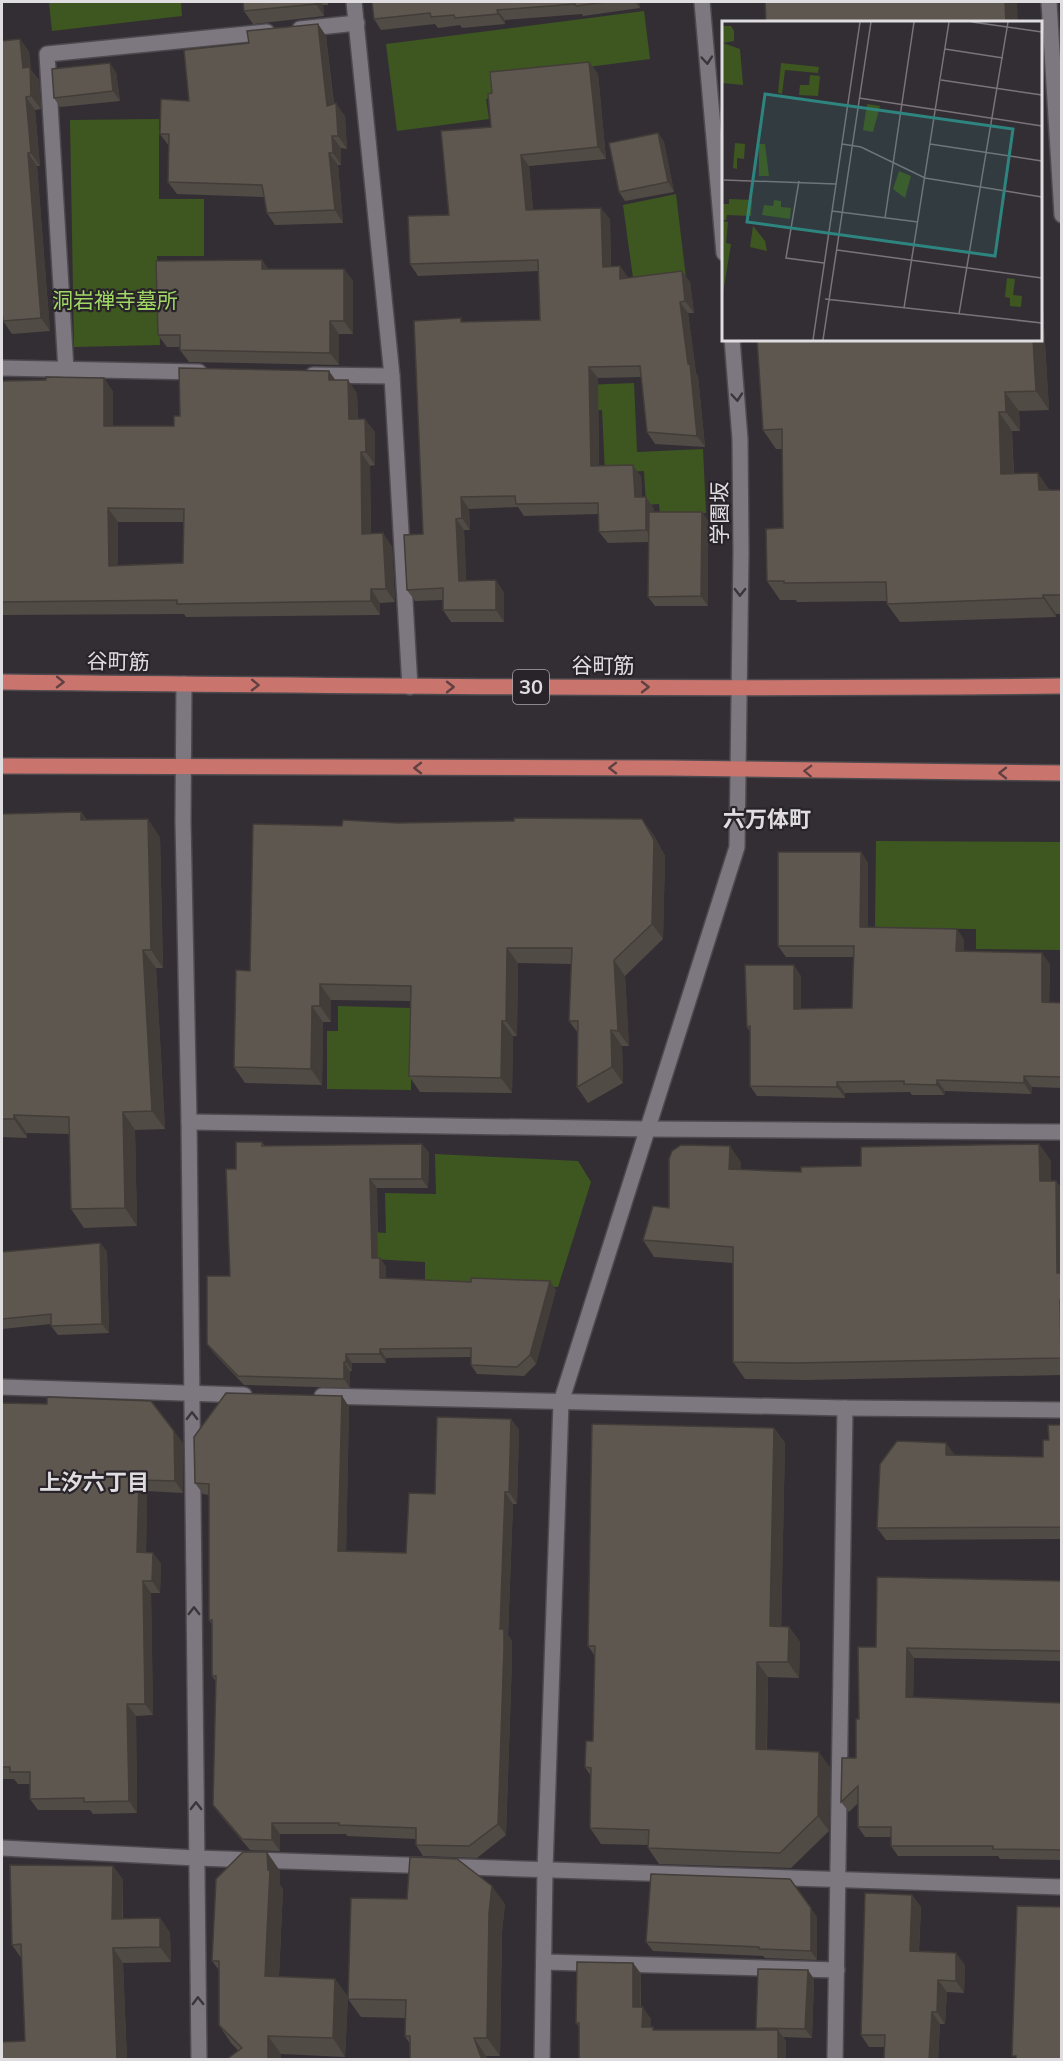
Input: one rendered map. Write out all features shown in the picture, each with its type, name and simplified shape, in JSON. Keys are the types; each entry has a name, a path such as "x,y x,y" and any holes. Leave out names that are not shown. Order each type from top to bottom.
{"main road":[{"name":"谷町筋","path":"2,682 410,687 1062,686"},
{"path":"2,766 738,769 1062,773"}],"street":[{"path":"354,2 392,376 410,687"},
{"path":"702,2 722,230"},
{"path":"1049,2 1062,215"},
{"path":"66,370 47,54 357,23"},
{"name":"学園坂","path":"542,2060 545,1870 561,1402 737,848 741,552 740,440 732,340"},
{"path":"2,368 218,373"},
{"path":"299,374 392,376"},
{"path":"184,684 183,767 199,2060"},
{"path":"189,1122 1062,1132"},
{"path":"2,1386 263,1395"},
{"path":"311,1396 845,1408 1062,1410"},
{"path":"835,2060 845,1408"},
{"path":"2,1848 196,1858 1062,1887"},
{"path":"544,1962 837,1970"}],"green space":[{"path":"49,2 181,2 182,16 52,31"},
{"path":"644,11 650,59 494,79 495,97 486,99 489,119 397,131 386,44"},
{"name":"洞岩禅寺墓所","path":"159,119 159,199 204,199 204,256 157,256 160,345 74,347 70,120"},
{"path":"676,194 686,278 634,285 623,205"},
{"path":"634,383 637,452 703,449 706,513 660,515 659,504 646,505 644,471 605,473 602,410 560,412 558,386"},
{"path":"876,841 1061,842 1061,950 976,949 976,929 875,928"},
{"path":"338,1006 412,1008 411,1090 327,1089 327,1031 338,1031"},
{"path":"435,1154 578,1161 591,1182 558,1287 425,1284 425,1262 373,1259 372,1232 386,1233 385,1193 436,1194"}],"building":[{"path":"243,2 315,2 316,4 244,11"},
{"path":"372,2 606,2 497,10 498,14 455,18 454,15 431,17 430,13 374,19"},
{"path":"765,2 1005,2 1006,21 766,21"},
{"path":"318,24 327,106 336,103 338,136 332,136 333,153 329,153 335,210 267,213 262,185 168,182 169,134 160,134 161,99 189,101 184,50 249,43 247,31"},
{"path":"20,39 23,68 30,67 31,96 26,97 31,153 28,153 41,318 3,321 2,41"},
{"path":"589,62 598,147 521,155 526,210 601,208 603,267 620,266 620,279 682,271 685,301 680,302 688,364 690,364 697,436 647,432 640,366 589,367 591,466 633,465 635,497 646,497 646,530 599,532 598,503 516,504 515,496 461,497 462,518 456,519 459,581 496,580 496,610 443,610 443,588 407,590 404,535 423,534 414,321 461,318 461,322 540,320 538,260 410,264 408,216 449,215 441,131 491,127 488,94 492,93 490,72"},
{"path":"110,63 113,91 54,98 52,69"},
{"path":"658,133 668,182 619,192 609,143"},
{"path":"262,260 262,269 344,269 344,321 330,321 330,353 180,350 180,335 158,335 156,261"},
{"path":"757,340 1033,340 1036,391 1005,392 1006,412 999,412 1001,474 1038,473 1039,490 1062,490 1062,595 1043,595 1043,598 887,604 886,582 784,583 784,581 767,581 766,529 783,528 782,429 763,430"},
{"path":"179,368 329,371 329,380 348,380 349,419 365,419 366,452 361,452 362,534 383,533 386,589 371,589 371,601 177,604 177,600 2,602 2,381 46,380 46,377 104,378 104,426 174,426 174,416 180,416","holes":["108,508 184,509 183,563 109,566"]},
{"path":"649,512 702,512 701,596 648,597"},
{"path":"81,812 81,820 148,819 151,950 143,950 152,1111 123,1112 125,1208 71,1209 69,1117 14,1115 14,1119 2,1119 2,814"},
{"path":"514,818 642,819 654,840 652,924 614,960 618,1031 611,1030 612,1067 577,1087 578,1021 569,1021 572,948 507,948 506,1021 502,1021 501,1078 409,1076 411,986 320,984 320,1006 312,1006 311,1069 234,1067 236,970 250,971 253,824 342,826 343,820 398,823 514,821"},
{"path":"778,852 861,852 860,927 957,929 956,951 1042,953 1042,1002 1062,1003 1062,1077 1024,1076 1024,1083 937,1080 937,1085 904,1084 904,1081 837,1082 837,1087 750,1086 750,1026 747,1027 745,965 794,965 794,1009 852,1008 854,946 778,946"},
{"path":"236,1142 262,1142 262,1146 422,1144 422,1179 370,1179 372,1258 380,1258 380,1278 471,1282 471,1278 550,1281 530,1355 517,1367 471,1365 471,1348 380,1349 380,1354 346,1354 344,1379 238,1376 207,1344 207,1276 230,1276 226,1169 236,1169"},
{"path":"1039,1144 1040,1181 1056,1181 1057,1273 1062,1273 1061,1358 733,1362 733,1247 643,1240 653,1206 669,1208 669,1159 672,1151 681,1145 730,1146 729,1169 801,1172 801,1167 861,1166 861,1147"},
{"path":"100,1243 102,1324 51,1326 51,1314 2,1319 2,1252"},
{"path":"226,1393 342,1396 338,1551 406,1553 409,1493 435,1494 437,1417 511,1419 509,1492 505,1492 500,1629 504,1629 504,1648 498,1824 469,1846 416,1845 416,1828 339,1825 339,1823 272,1823 272,1840 242,1839 213,1805 216,1676 212,1676 212,1620 209,1620 209,1484 195,1483 194,1437"},
{"path":"47,1397 151,1401 174,1431 175,1481 139,1480 137,1552 153,1553 152,1581 143,1581 145,1704 127,1704 129,1801 84,1802 84,1798 30,1799 30,1772 10,1772 10,1767 2,1767 2,1403 47,1404"},
{"path":"592,1424 774,1428 770,1626 789,1627 788,1662 757,1662 756,1749 819,1752 818,1816 780,1853 648,1848 649,1830 590,1828 591,1768 585,1767 586,1741 593,1741 595,1646 588,1646"},
{"path":"1048,1425 1062,1425 1062,1527 877,1528 880,1464 897,1441 946,1443 946,1455 1043,1457 1043,1440 1049,1440"},
{"path":"877,1577 1062,1581 1062,1651 907,1648 906,1697 1062,1703 1062,1850 993,1849 993,1846 891,1846 891,1827 858,1827 858,1786 841,1802 842,1758 856,1758 856,1719 859,1719 858,1647 876,1647"},
{"path":"243,1852 267,1852 268,1870 270,1870 265,1976 335,1979 333,2038 268,2036 268,2060 226,2060 242,2048 219,2025 219,1961 212,1961 216,1879"},
{"path":"410,1857 457,1859 492,1886 489,1913 487,2038 474,2038 482,2060 410,2060 410,2036 405,2036 406,2000 348,1999 351,1898 407,1899"},
{"path":"10,1865 113,1866 112,1919 160,1918 160,1947 113,1948 117,2059 2,2060 2,2042 25,2041 21,1944 12,1945"},
{"path":"651,1874 790,1879 811,1908 811,1951 646,1942"},
{"path":"865,1893 912,1895 910,1951 956,1953 956,1981 938,1980 937,2012 932,2012 929,2060 884,2060 885,2035 861,2035"},
{"path":"1017,1906 1062,1907 1062,2060 1016,2060 1016,2056 1012,2056"},
{"path":"577,1962 633,1963 633,2007 643,2007 642,2027 653,2027 653,2030 778,2030 778,2060 579,2060 579,2023 576,2023"},
{"path":"758,1969 808,1970 805,2029 756,2028"}],"district":[{"name":"六万体町","path":"767,819"},
{"name":"上汐六丁目","path":"94,1482"}]}
